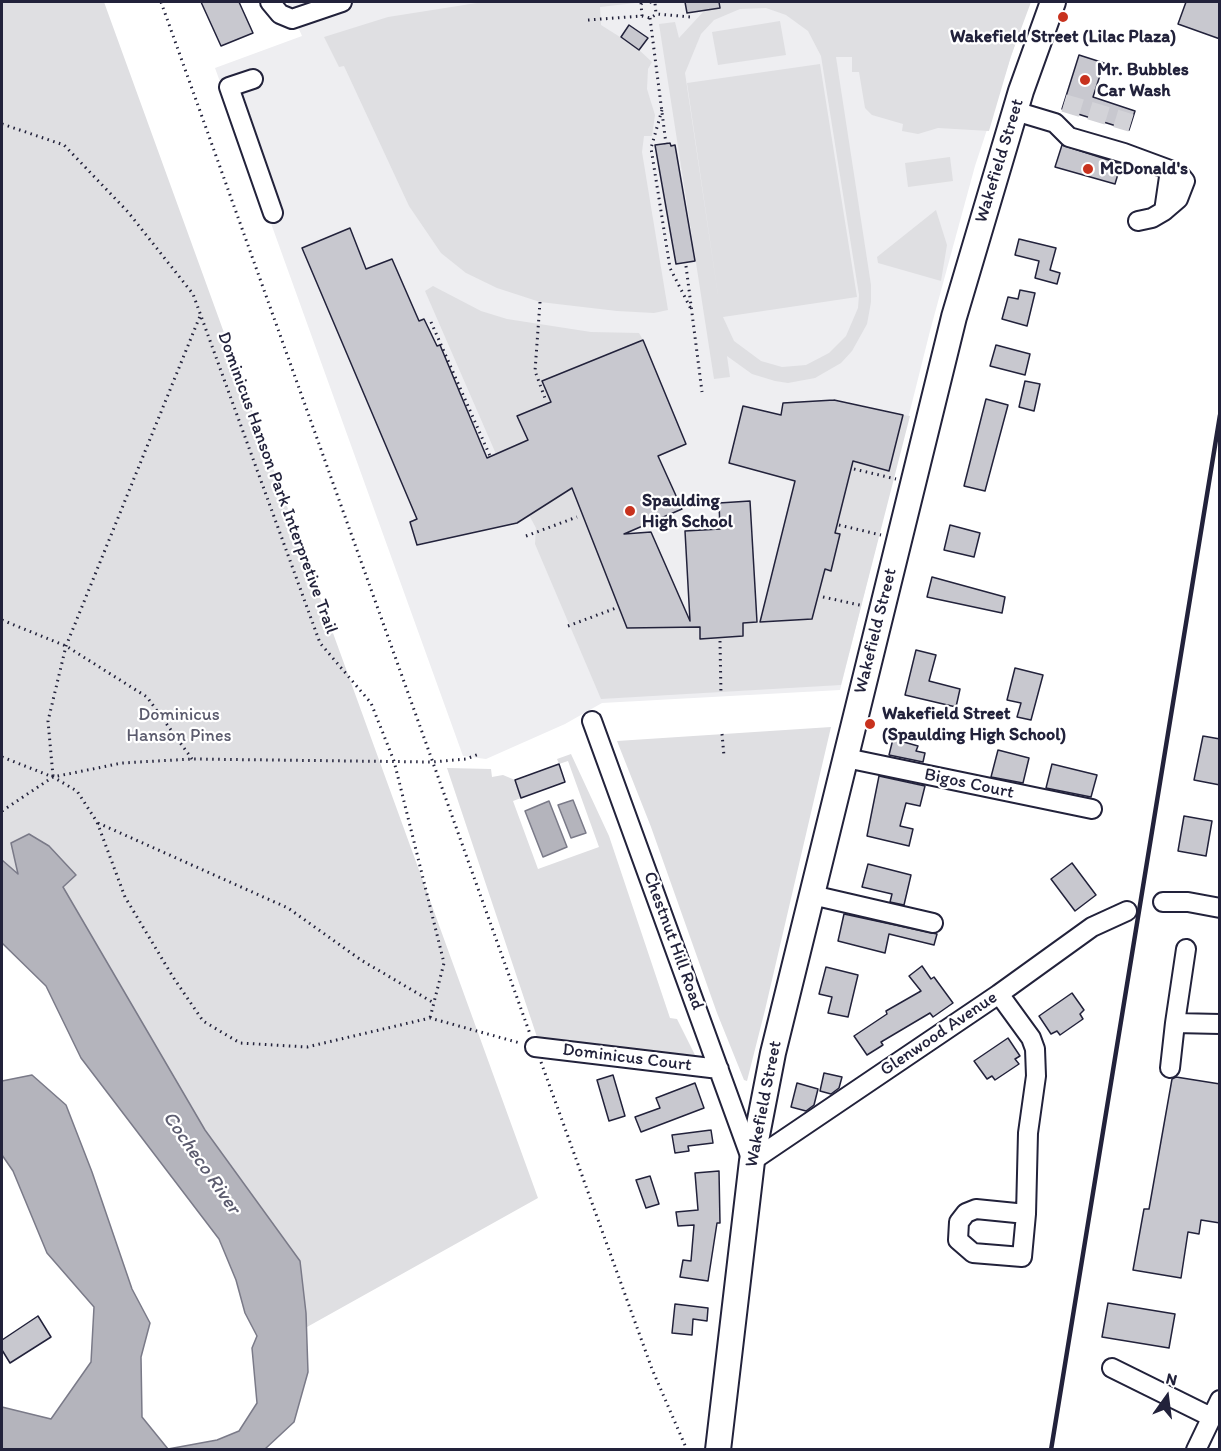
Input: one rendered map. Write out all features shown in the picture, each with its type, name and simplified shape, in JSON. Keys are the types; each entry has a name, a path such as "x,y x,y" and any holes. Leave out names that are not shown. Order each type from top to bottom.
{"main road":[{"name":"Wakefield Street","path":"723,1449 752,1161 764,1094 954,317 1015,111 1053,2"}],"street":[{"path":"270,2 286,18 306,15 342,2"},
{"path":"253,79 229,87 273,213"},
{"path":"1015,111 1055,123 1069,137 1124,153 1170,170 1164,211 1152,219 1138,221"},
{"name":"Chestnut Hill Road","path":"592,721 752,1161"},
{"name":"Bigos Court","path":"846,758 1092,809"},
{"path":"812,895 933,923"},
{"path":"1163,903 1188,902 1220,908"},
{"name":"Glenwood Avenue","path":"752,1161 999,994 1092,927 1107,918 1127,911"},
{"path":"1170,1068 1186,949"},
{"path":"999,994 1031,1038 1035,1049 1036,1076 1028,1133 1026,1214"},
{"path":"1175,1023 1220,1024"},
{"name":"Dominicus Court","path":"535,1047 719,1069"},
{"path":"1112,1368 1211,1418"},
{"path":"1196,1449 1220,1400"}],"path":[{"path":"161,2 432,762 652,1369 687,1449"},
{"path":"642,16 641,4 644,2"},
{"path":"650,2 655,3 657,14"},
{"path":"588,20 642,16 650,18 657,14 691,17"},
{"path":"650,18 666,144"},
{"path":"662,110 651,148 670,268 692,311"},
{"name":"Dominicus Hanson Park Interpretive Trail","path":"2,123 64,145 142,231 193,294 320,643 371,703 394,761 444,963 430,1018"},
{"path":"686,266 702,392"},
{"path":"540,302 535,371 546,401"},
{"path":"53,777 48,721 66,646 201,314"},
{"path":"431,322 490,456"},
{"path":"854,469 896,479"},
{"path":"526,536 577,517"},
{"path":"839,525 882,535"},
{"path":"823,597 864,606"},
{"path":"568,626 616,608"},
{"path":"2,620 66,646 147,697 192,759"},
{"path":"720,641 722,695"},
{"path":"723,734 724,756"},
{"path":"2,811 53,777 122,763 192,759 432,762 466,759 479,754"},
{"path":"2,757 53,777 77,791 97,822 125,897 173,977 203,1021 240,1043 307,1047 430,1018 535,1047"},
{"path":"97,822 288,908 361,960 434,1003"}],"shaded area":[{"name":"Spaulding High School","path":"287,2 1029,2 975,166 930,331 840,690 602,703 565,724 486,759 463,756 215,68 302,36"}],"green space":[{"name":"Dominicus Hanson Pines","path":"2,2 104,2 538,1198 307,1327 300,1261 205,1130 63,887 76,875 19,875 2,860"},
{"path":"483,2 644,2 600,7 601,25 620,37 629,25 648,38 639,50 652,62 648,69 647,89 655,115 652,136 644,136 642,152 668,310 654,313 617,311 540,302 497,288 466,273 441,253 409,206 344,66 339,67 324,37 388,17"},
{"path":"702,2 1031,2 1011,56 989,131 938,128 918,134 902,131 903,124 872,115 865,108 859,72 852,72 852,57 836,57 871,285 871,302 867,324 852,351 841,363 815,378 788,383 775,381 752,374 727,356 730,377 714,379 659,24 675,22 679,38 704,11","holes":["766,8 786,15 808,31 821,56 859,295 858,308 846,336 829,353 806,365 782,367 761,361 734,341 723,317 857,297 820,64 687,83 719,302 685,73 701,34 714,20 740,9"]},
{"path":"780,21 786,55 718,65 712,32"},
{"path":"950,157 953,181 908,187 905,163"},
{"path":"936,210 947,245 941,281 878,263 877,257"},
{"path":"433,286 481,311 507,319 591,332 639,333 643,340 542,381 551,402 518,416 528,440 496,454 425,291"},
{"path":"903,415 910,416 841,685 601,699 535,544 536,528 529,515 572,488 627,628 700,627 701,639 743,636 743,623 812,619 825,569 831,570 840,535 835,533 853,461 889,470"},
{"path":"831,727 747,1081 744,1080 717,1013 651,827 617,741"},
{"path":"571,754 609,836 670,1018 677,1019 695,1055 539,1043 447,768 491,769 492,777 503,775 515,780 521,798 513,801 538,869 599,847 568,761 559,764 557,759"}],"water":[{"path":"573,800 586,833 571,838 558,805"},
{"path":"549,801 567,847 543,857 525,811"},
{"name":"Cocheco River","path":"29,834 49,846 76,875 63,887 205,1130 300,1261 306,1313 308,1372 294,1422 265,1449 168,1449 217,1440 239,1431 257,1403 252,1348 257,1336 245,1313 236,1280 219,1239 81,1058 46,986 2,943 2,860 18,874 11,843"},
{"path":"32,1075 66,1105 92,1172 132,1289 150,1323 141,1357 142,1417 168,1449 2,1449 2,1407 51,1419 91,1362 94,1307 47,1253 13,1171 2,1155 2,1081"}],"building":[{"path":"201,2 239,2 253,33 221,46"},
{"path":"685,2 719,2 720,8 687,13"},
{"path":"1186,2 1220,2 1220,39 1178,24"},
{"path":"629,25 648,38 639,50 621,37"},
{"name":"Mr. Bubbles Car Wash","path":"1079,55 1104,63 1093,97 1135,111 1129,130 1062,109"},
{"path":"670,143 671,146 675,145 695,261 676,264 655,145"},
{"path":"1062,145 1121,164 1115,184 1055,167"},
{"path":"350,228 366,269 392,259 419,321 424,319 437,346 440,345 487,458 528,440 517,416 551,402 542,381 643,340 686,444 658,456 682,509 624,534 651,532 690,621 685,531 720,529 719,503 750,501 757,622 743,623 743,636 700,639 700,627 627,628 572,488 517,523 417,545 410,522 417,519 302,248"},
{"path":"1019,239 1056,248 1050,270 1060,273 1057,284 1035,278 1039,261 1015,255"},
{"path":"1020,290 1035,293 1027,326 1002,319 1008,297 1018,299"},
{"path":"996,345 1030,354 1025,375 990,366"},
{"path":"1025,381 1040,384 1034,411 1019,407"},
{"path":"986,399 1008,405 985,491 964,486"},
{"path":"834,400 903,415 889,471 853,461 835,533 840,534 831,571 825,569 812,619 760,622 795,481 729,463 743,406 781,415 783,403"},
{"path":"950,525 980,533 974,557 944,550"},
{"path":"932,577 1005,597 1002,613 927,597"},
{"path":"916,650 936,655 929,681 960,689 956,707 905,695"},
{"path":"1015,668 1043,675 1031,720 1017,717 1021,703 1007,700"},
{"path":"1203,736 1220,739 1220,785 1194,780"},
{"path":"893,739 918,746 916,751 925,753 923,762 889,755"},
{"path":"998,750 1029,758 1023,783 991,777"},
{"path":"559,764 565,782 521,798 515,780"},
{"path":"1052,764 1097,775 1091,797 1046,788"},
{"path":"879,776 925,786 920,806 906,803 900,826 913,829 909,846 867,836"},
{"path":"1184,816 1212,821 1206,856 1178,851"},
{"path":"1072,863 1096,895 1075,911 1051,879"},
{"path":"868,864 911,875 904,905 890,902 892,894 862,887"},
{"path":"844,914 937,934 934,945 889,934 885,953 838,941"},
{"path":"922,966 931,979 934,977 953,1003 933,1017 930,1013 881,1042 883,1045 867,1055 854,1036 887,1014 886,1011 921,991 909,976"},
{"path":"826,967 858,975 848,1017 828,1013 832,997 819,994"},
{"path":"1072,993 1084,1010 1080,1014 1083,1019 1060,1035 1057,1031 1051,1034 1039,1016"},
{"path":"1008,1038 1020,1056 1015,1059 1019,1064 995,1080 992,1076 987,1079 974,1061"},
{"path":"824,1073 842,1077 839,1088 831,1094 820,1091"},
{"path":"613,1075 625,1116 609,1121 597,1080"},
{"path":"1176,1077 1220,1084 1220,1223 1201,1220 1199,1234 1188,1232 1181,1278 1133,1270 1144,1209 1149,1209 1172,1079"},
{"path":"695,1083 704,1108 641,1132 635,1117 660,1108 656,1098"},
{"path":"797,1083 818,1089 814,1105 806,1111 791,1107"},
{"path":"711,1130 713,1143 688,1146 689,1151 675,1153 672,1135"},
{"path":"719,1171 720,1223 717,1223 708,1281 680,1277 683,1260 691,1261 694,1225 678,1226 676,1212 698,1210 695,1173"},
{"path":"650,1176 659,1204 646,1208 636,1180"},
{"path":"1108,1303 1175,1314 1169,1348 1102,1337"},
{"path":"675,1304 708,1308 707,1321 693,1319 692,1335 672,1333"},
{"path":"38,1316 51,1337 10,1363 2,1350 2,1340"}],"tunnel":[{"path":"1064,103 1131,123"}],"railway":[{"path":"1051,1450 1220,415"}],"place":[{"name":"Wakefield Street (Lilac Plaza)","path":"1063,17"},
{"name":"Mr. Bubbles Car Wash","path":"1085,80"},
{"name":"McDonald's","path":"1088,169"},
{"name":"Spaulding High School","path":"630,511"},
{"name":"Wakefield Street (Spaulding High School)","path":"870,724"}]}
